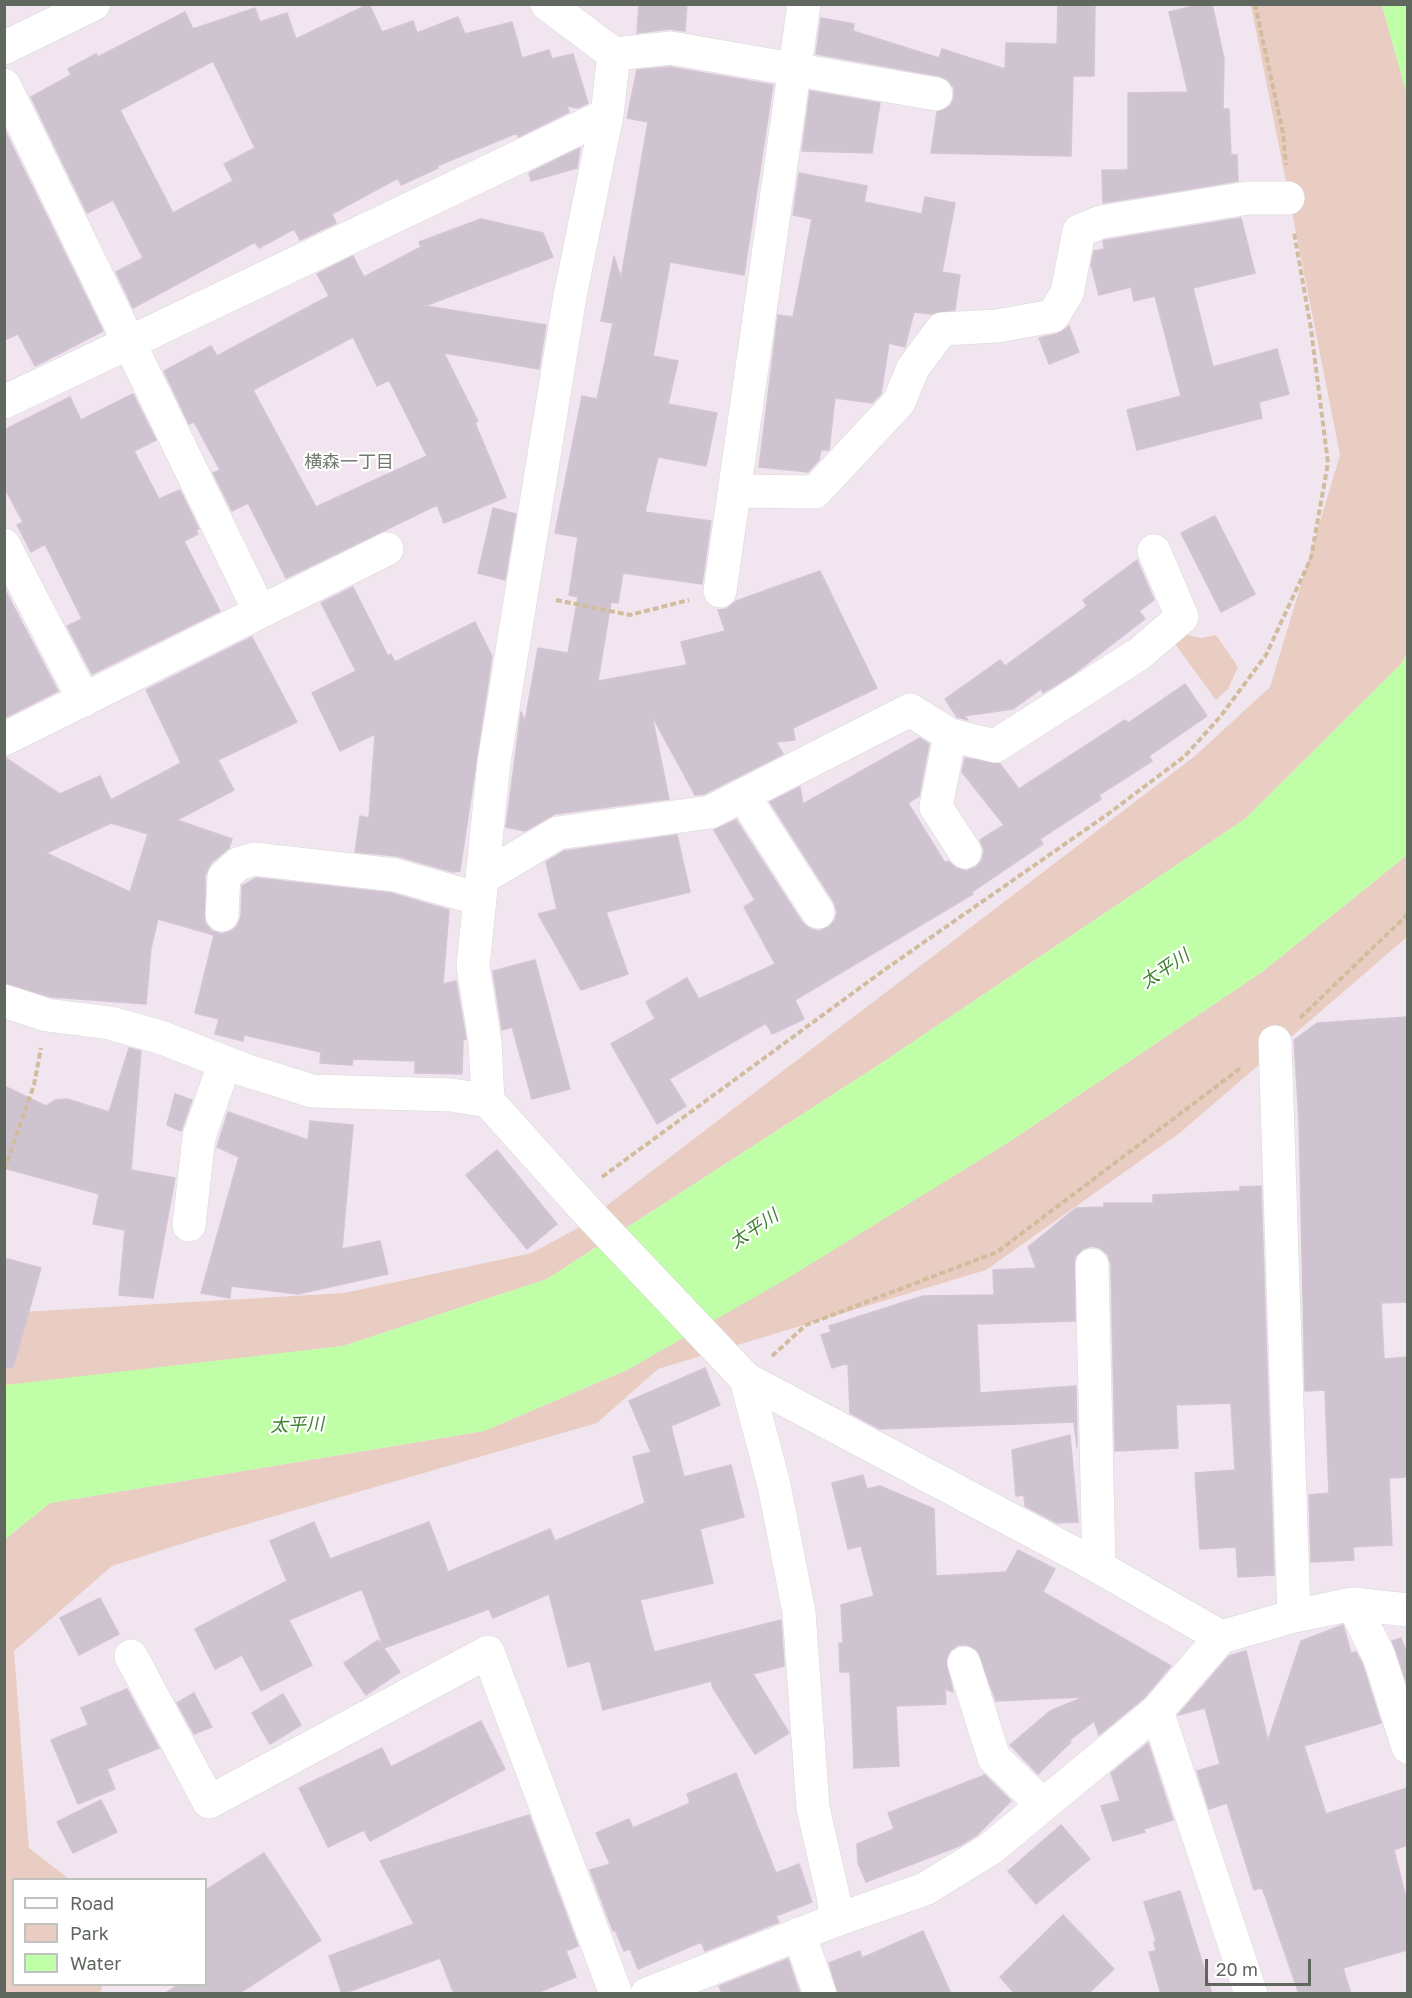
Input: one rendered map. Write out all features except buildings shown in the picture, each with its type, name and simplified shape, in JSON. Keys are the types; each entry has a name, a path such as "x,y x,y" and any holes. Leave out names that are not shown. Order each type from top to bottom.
{"street":[{"path":"4,48 93,4"},
{"path":"547,4 614,54 671,48 797,68 936,94"},
{"path":"720,591 797,68 804,4"},
{"path":"488,1101 485,1042 473,966 494,762 570,296 607,115 614,54"},
{"path":"4,85 260,612"},
{"path":"4,402 607,115"},
{"path":"736,491 815,492 898,402 913,368 942,329 997,326 1053,316 1067,293 1079,231 1101,222 1248,198 1288,198"},
{"path":"4,545 84,700"},
{"path":"4,739 387,549"},
{"path":"222,915 224,877 238,864 254,859 394,875 480,888 558,833 710,812 910,710 950,735 995,746 1139,654 1182,617 1154,551"},
{"path":"950,735 936,807 965,852"},
{"path":"743,795 818,912"},
{"path":"4,1001 47,1015 110,1023 160,1037 225,1062 312,1090 451,1095 488,1101 585,1209 746,1379 1099,1567 1221,1637"},
{"path":"1275,1042 1294,1616"},
{"path":"189,1225 199,1137 225,1062"},
{"path":"1092,1265 1099,1567"},
{"path":"746,1379 774,1485 799,1611 813,1808 833,1895 836,1920"},
{"path":"1353,1604 1379,1656 1407,1747"},
{"path":"647,1994 799,1934 924,1889 990,1849 1157,1711 1221,1637 1294,1616 1353,1604 1407,1610"},
{"path":"131,1656 209,1802 488,1652 616,1994"},
{"path":"964,1663 994,1758 1043,1805"},
{"path":"1157,1711 1251,1994"},
{"path":"799,1934 820,1994"}],"path":[{"path":"523,594 630,615 720,591"},
{"path":"746,1379 806,1325 997,1252 1275,1042 1407,914"},
{"path":"4,1170 34,1085 47,1015"}],"green space":[{"path":"1251,5 1382,5 1408,96 1408,653 1401,664 1245,819 877,1066 547,1279 343,1346 5,1386 5,1313 344,1293 532,1253 576,1229 1195,756 1270,687 1340,455"},
{"path":"1184,634 1201,638 1216,635 1238,667 1228,689 1216,700 1175,644"},
{"path":"1407,855 1407,937 1181,1132 986,1270 658,1369 597,1423 216,1533 112,1566 14,1651 29,1848 68,1878 12,1878 12,1986 103,1986 100,1993 5,1994 5,1539 50,1503 484,1431 627,1370 771,1287 1009,1142 1262,972"}],"water":[{"path":"1382,5 1407,5 1407,96"},
{"name":"太平川","path":"1407,653 1407,855 1262,972 1009,1142 783,1281 627,1370 484,1431 50,1503 5,1539 5,1385 343,1346 547,1279 877,1066 1245,819 1401,664"}],"district":[{"name":"横森一丁目","path":"349,462"}]}
